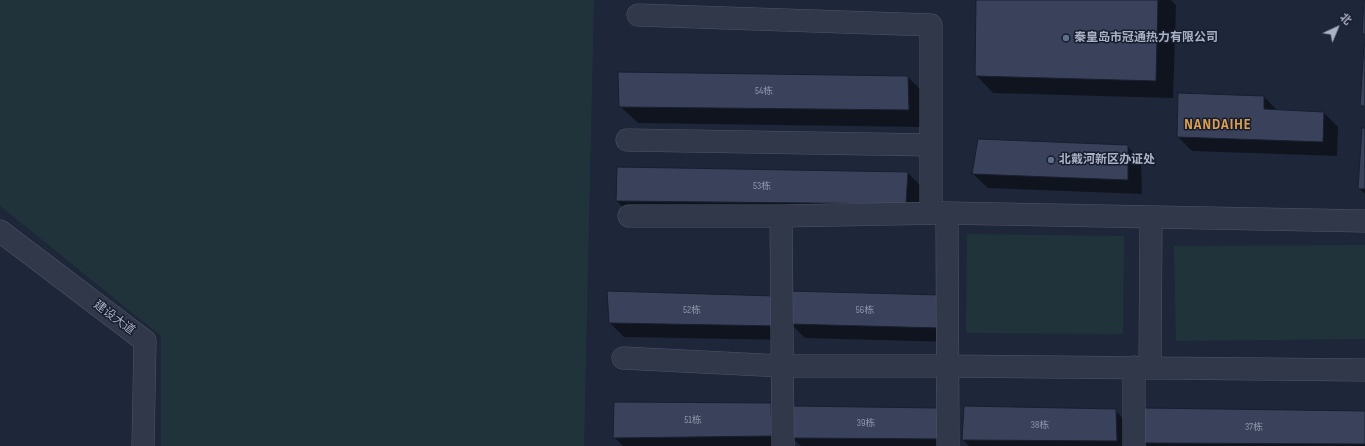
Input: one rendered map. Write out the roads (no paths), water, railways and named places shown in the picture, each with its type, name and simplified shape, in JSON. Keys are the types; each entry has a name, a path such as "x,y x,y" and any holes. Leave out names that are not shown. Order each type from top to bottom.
{"street":[{"path":"638,15 931,25 931,145 939,213 948,366 948,446"},
{"path":"627,140 931,145"},
{"path":"629,216 781,216 939,213 1365,221"},
{"path":"781,216 783,446"},
{"path":"1134,446 1142,367 1151,217"},
{"name":"建设大道","path":"0,231 145,341 143,446"},
{"path":"623,358 782,366 1142,367 1365,370"}],"place":[{"name":"秦皇岛市冠通热力有限公司","path":"1066,38"},
{"name":"北戴河新区办证处","path":"1051,160"}],"district":[{"name":"NANDAIHE","path":"1218,125"}]}
